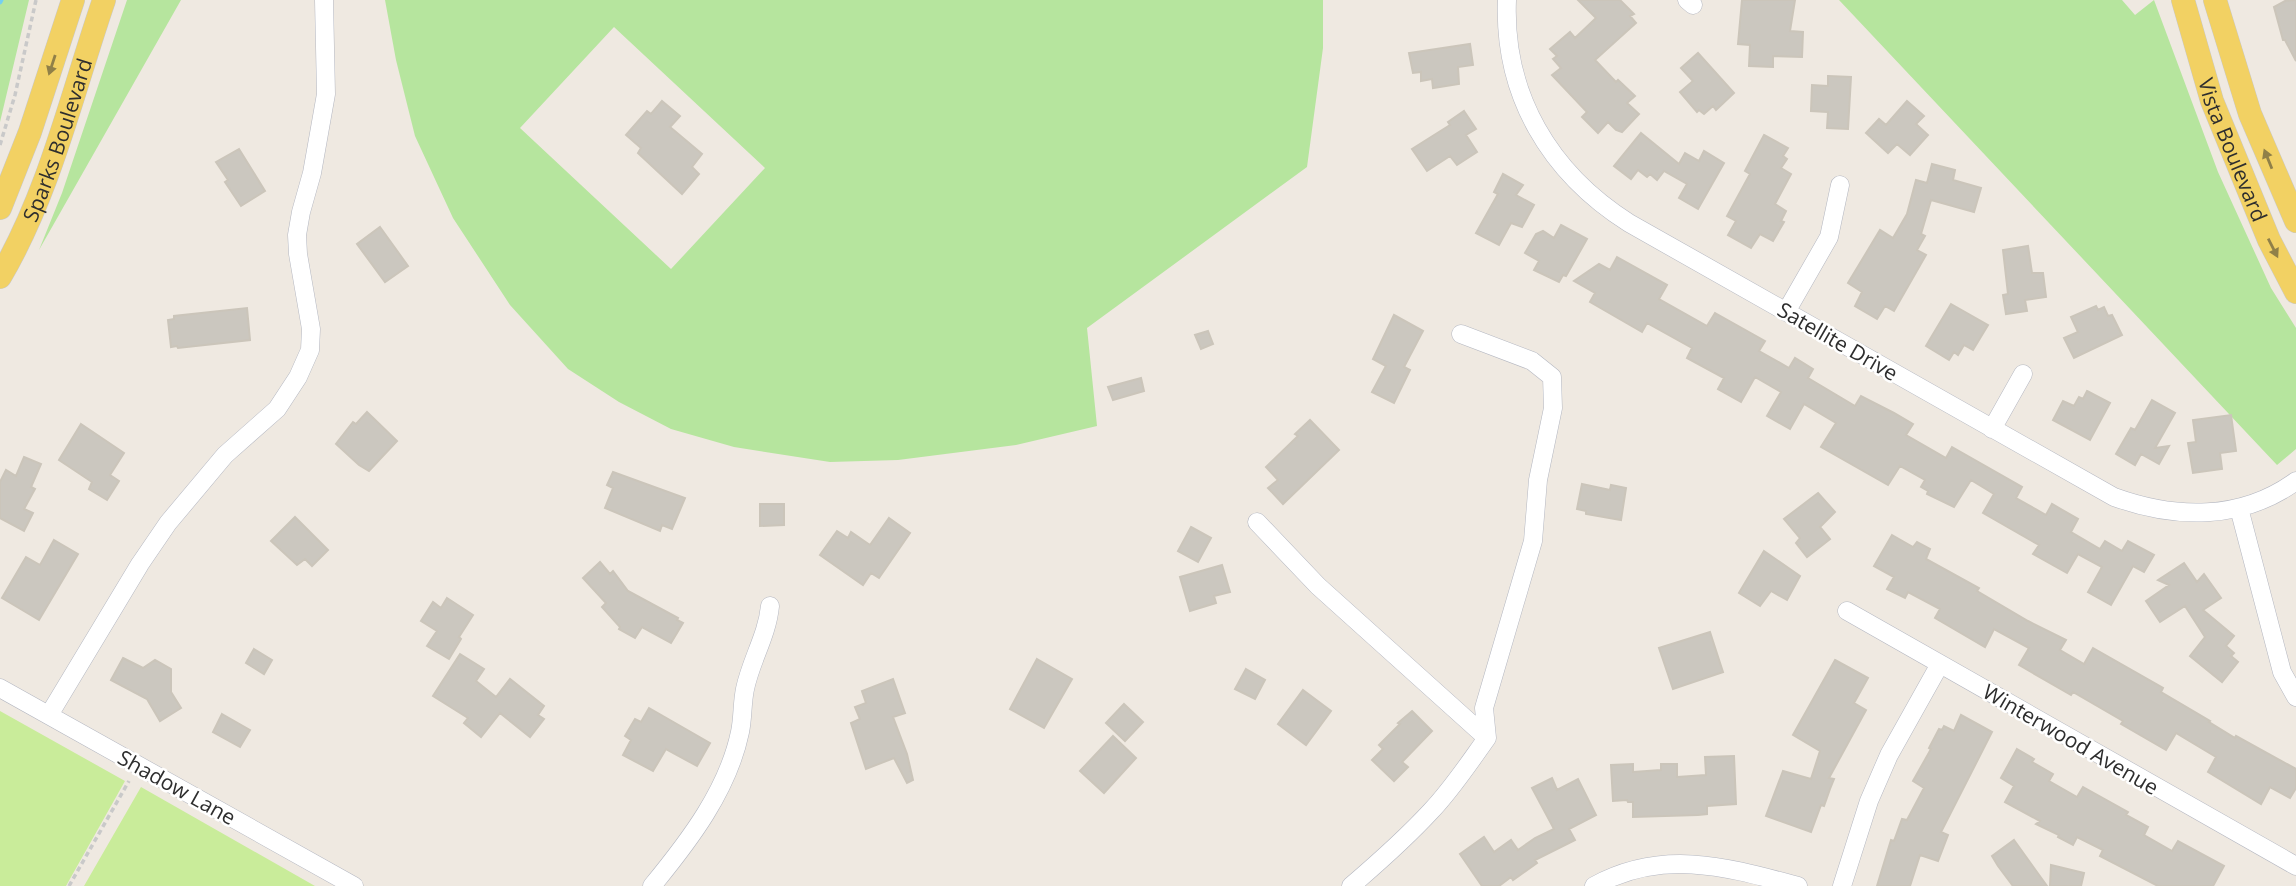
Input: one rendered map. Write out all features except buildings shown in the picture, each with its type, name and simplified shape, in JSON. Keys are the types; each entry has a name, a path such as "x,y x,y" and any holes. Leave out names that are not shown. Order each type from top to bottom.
{"main road":[{"name":"Sparks Boulevard","path":"0,208 30,132 73,0"},
{"path":"73,95 92,0"},
{"name":"Sparks Boulevard","path":"0,277 33,212 104,0"},
{"name":"Vista Boulevard","path":"2183,0 2217,113 2269,240 2296,292"},
{"name":"Vista Boulevard","path":"2215,0 2250,114 2296,221"}],"street":[{"path":"49,715 168,523 225,455 277,410 298,377 310,350 311,329 298,254 298,236 326,94 324,0"},
{"name":"Satellite Drive","path":"1507,0 1509,49 1529,115 1563,167 1587,192 1611,211 2114,497 2170,513 2199,514 2238,508 2264,499 2296,481"},
{"path":"1786,312 1829,237 1840,185"},
{"path":"1351,886 1432,810 1487,737 1483,708 1533,541 1538,480 1553,408 1552,377 1532,361 1461,334"},
{"path":"1992,429 2023,374"},
{"path":"2238,508 2282,672 2296,697"},
{"path":"1257,522 1318,586 1487,737"},
{"path":"652,886 695,830 714,799 730,764 740,733 745,688 768,625 770,606"},
{"name":"Winterwood Avenue","path":"1847,611 2296,866"},
{"path":"1842,886 1869,801 1889,755 1940,664"},
{"name":"Shadow Lane","path":"0,688 354,886"},
{"path":"1594,886 1626,872 1661,865 1694,863 1726,867 1798,886"}],"path":[{"path":"0,145 15,95 36,0"},
{"path":"69,886 129,781"}],"green space":[{"path":"0,0 29,0 0,122"},
{"path":"127,0 181,0 39,250 62,193"},
{"path":"385,0 1323,0 1323,48 1307,167 1087,328 1097,426 1016,445 898,460 830,462 734,447 671,429 619,402 568,369 510,305 453,218 415,136 396,60","holes":["614,27 765,168 671,269 520,128"]},
{"path":"1839,0 2122,0 2135,15 2154,0 2218,172 2271,288 2296,328 2296,449 2277,465"},
{"path":"0,711 125,781 66,886 0,886"},
{"path":"141,787 315,886 84,886"}]}
